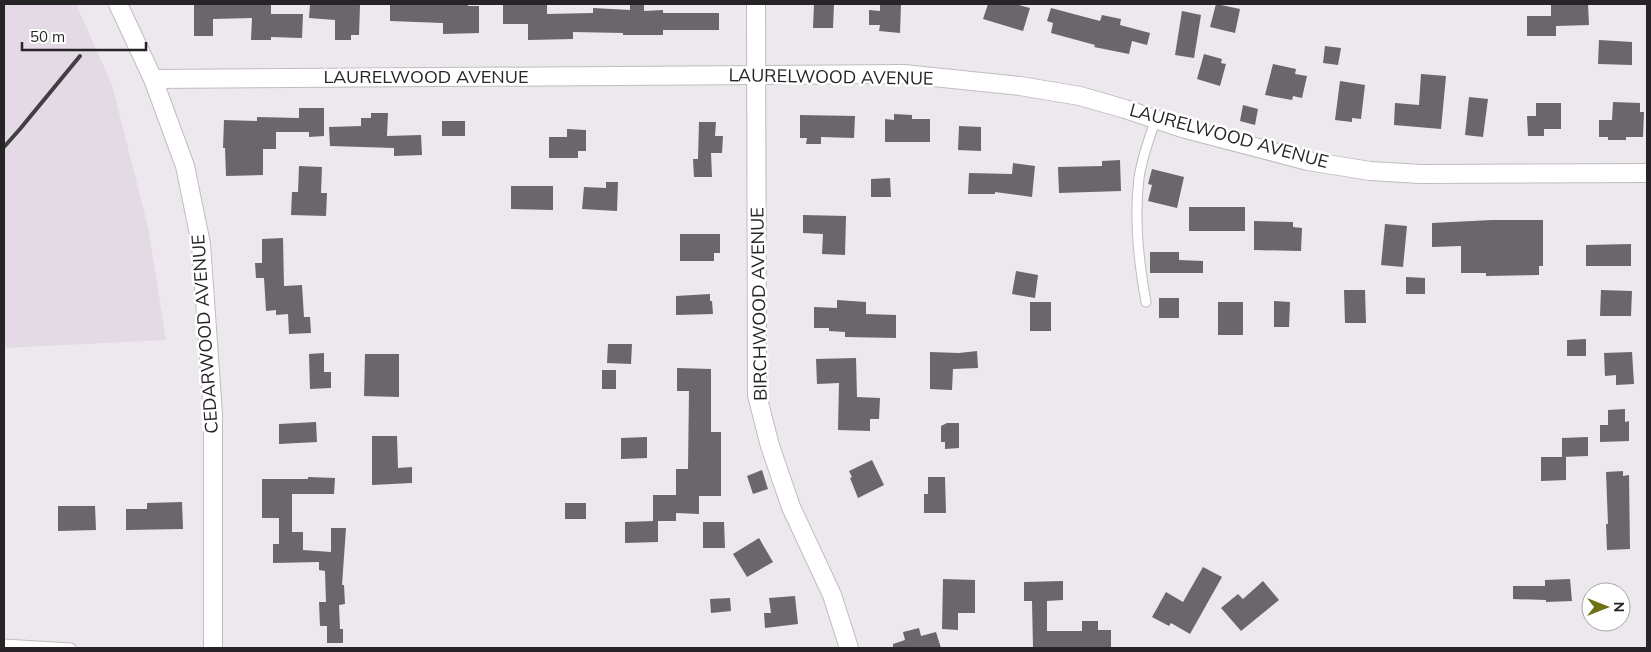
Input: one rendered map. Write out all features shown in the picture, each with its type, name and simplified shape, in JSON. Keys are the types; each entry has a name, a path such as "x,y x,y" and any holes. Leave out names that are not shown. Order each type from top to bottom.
{"street":[{"name":"CEDARWOOD AVENUE","path":"118,4 153,79 185,166 201,244 213,414 214,648"},
{"name":"BIRCHWOOD AVENUE","path":"756,4 757,394 770,446 791,507 832,596 849,648"},
{"name":"LAURELWOOD AVENUE","path":"153,79 904,74 1020,86 1080,96 1182,128 1308,161 1370,171 1422,174 1647,173"}],"lane":[{"path":"1146,302 1140,269 1138,196 1139,178 1146,148 1156,119"},
{"path":"4,644 71,648"}],"shaded area":[{"path":"4,4 76,4 112,85 148,227 166,340 4,348"}],"building":[{"path":"194,4 271,4 271,14 303,14 302,38 271,37 271,40 251,40 252,18 213,19 213,36 194,36"},
{"path":"310,4 360,5 359,35 351,35 351,40 335,40 335,20 309,18"},
{"path":"390,4 468,4 468,6 479,6 479,33 443,34 443,23 390,21"},
{"path":"503,4 547,4 547,14 593,13 593,8 630,10 630,4 644,4 644,11 663,10 663,13 719,13 719,30 663,30 663,35 573,32 573,39 528,40 528,24 503,24"},
{"path":"814,4 834,4 833,28 813,28"},
{"path":"880,4 901,4 900,33 879,31 880,25 869,25 869,10 880,11"},
{"path":"988,4 1015,4 1030,8 1023,31 983,19"},
{"path":"1216,4 1240,9 1235,33 1210,27"},
{"path":"1551,4 1588,4 1589,25 1556,26 1556,36 1527,36 1527,16 1551,16"},
{"path":"1051,8 1100,21 1102,15 1121,19 1120,25 1150,33 1147,45 1132,41 1129,54 1094,47 1095,45 1051,33 1053,23 1047,21"},
{"path":"1182,11 1201,15 1194,58 1175,55"},
{"path":"1599,40 1632,42 1632,65 1598,64"},
{"path":"1325,46 1341,48 1338,65 1323,63"},
{"path":"1204,54 1222,59 1221,63 1226,64 1220,86 1197,79"},
{"path":"1273,64 1296,69 1295,74 1307,76 1302,98 1293,96 1292,100 1265,95"},
{"path":"1421,74 1446,76 1441,129 1394,125 1395,103 1419,105"},
{"path":"1340,81 1365,85 1361,119 1352,118 1352,122 1335,120"},
{"path":"1469,97 1488,99 1483,137 1465,135"},
{"path":"1613,102 1640,103 1640,112 1644,112 1643,137 1626,137 1626,140 1608,140 1608,137 1599,137 1599,120 1612,120"},
{"path":"1536,103 1561,103 1561,129 1544,129 1544,136 1528,136 1527,116 1536,116"},
{"path":"1243,105 1258,109 1255,125 1240,121"},
{"path":"299,108 324,108 324,136 309,137 309,132 276,132 276,149 263,149 263,175 226,176 225,148 223,148 224,120 257,121 257,117 299,118"},
{"path":"371,113 388,113 387,136 421,135 422,155 394,156 394,148 330,146 329,127 361,126 361,118 371,118"},
{"path":"894,114 912,115 912,119 930,119 930,142 885,142 885,119 894,120"},
{"path":"800,115 855,116 854,138 821,137 821,144 806,144 807,138 800,138"},
{"path":"442,121 465,121 465,136 442,136"},
{"path":"699,122 716,122 715,136 723,136 722,153 711,153 712,177 694,177 693,159 698,159"},
{"path":"959,126 981,127 981,151 958,150"},
{"path":"567,129 586,130 586,151 578,151 578,158 549,158 549,137 567,137"},
{"path":"1120,160 1121,191 1059,193 1058,167 1102,166 1102,161"},
{"path":"1013,163 1035,166 1032,197 995,192 995,194 968,194 969,173 1012,174"},
{"path":"299,166 322,167 321,193 327,193 326,216 291,215 292,192 298,192"},
{"path":"1152,169 1184,177 1177,208 1148,201 1152,185 1148,184"},
{"path":"890,178 891,197 871,197 871,179"},
{"path":"606,182 618,182 617,211 582,209 584,187 606,188"},
{"path":"511,186 553,186 553,210 511,209"},
{"path":"1189,207 1245,207 1245,231 1189,231"},
{"path":"803,215 846,216 845,255 822,254 823,234 803,233"},
{"path":"1543,220 1543,266 1539,266 1539,275 1486,276 1486,273 1461,273 1461,246 1432,247 1432,223"},
{"path":"1254,221 1293,222 1293,227 1302,228 1301,251 1254,250"},
{"path":"1385,224 1407,226 1403,267 1381,265"},
{"path":"680,234 720,234 720,253 714,253 714,261 680,261"},
{"path":"283,238 284,286 302,285 304,317 310,317 311,333 289,334 288,314 276,315 276,310 266,311 264,278 256,278 255,263 262,263 262,239"},
{"path":"1631,244 1631,266 1586,266 1586,245"},
{"path":"1150,252 1179,252 1179,260 1203,261 1203,273 1150,273"},
{"path":"1016,271 1038,275 1035,298 1012,294"},
{"path":"1406,277 1425,278 1425,294 1406,294"},
{"path":"1344,290 1365,290 1366,323 1345,323"},
{"path":"1601,290 1632,291 1631,316 1600,316"},
{"path":"710,294 713,314 676,315 676,296"},
{"path":"1159,298 1179,298 1179,318 1159,318"},
{"path":"837,300 866,302 866,314 896,315 896,338 845,337 845,332 829,331 829,328 814,328 814,307 837,308"},
{"path":"1274,301 1290,302 1289,327 1274,327"},
{"path":"1030,302 1051,302 1051,331 1030,331"},
{"path":"1218,302 1243,302 1243,335 1218,335"},
{"path":"1586,339 1586,356 1567,356 1567,340"},
{"path":"608,344 632,344 631,364 607,363"},
{"path":"977,351 978,368 953,369 952,390 930,389 930,352 959,353"},
{"path":"1632,352 1634,384 1616,385 1616,375 1605,376 1604,353"},
{"path":"324,353 324,372 331,372 331,388 310,389 309,354"},
{"path":"365,354 399,354 399,397 364,396"},
{"path":"856,358 857,397 880,398 879,419 870,419 870,431 838,430 839,383 817,384 816,359"},
{"path":"677,368 711,369 711,432 721,432 721,496 699,496 699,514 676,513 676,521 658,521 658,542 625,543 625,522 653,521 653,495 676,495 676,469 688,469 689,391 677,391"},
{"path":"602,370 616,370 616,389 602,389"},
{"path":"1625,409 1625,422 1629,421 1629,441 1600,442 1600,425 1608,425 1608,410"},
{"path":"316,422 317,442 279,444 279,424"},
{"path":"947,423 959,423 959,448 945,449 945,442 941,442 941,426"},
{"path":"372,436 397,436 398,468 412,467 412,483 372,485"},
{"path":"647,437 647,458 621,459 621,438"},
{"path":"1588,437 1588,456 1562,457 1562,438"},
{"path":"1541,457 1566,457 1566,480 1541,481"},
{"path":"872,460 884,485 858,498 849,471"},
{"path":"762,470 768,489 753,494 747,476"},
{"path":"1623,471 1623,476 1629,475 1630,549 1607,550 1606,472"},
{"path":"308,477 335,478 334,494 292,494 292,532 303,532 303,550 331,552 331,528 346,528 342,585 344,585 345,604 339,605 340,629 343,629 343,643 327,643 327,626 320,626 319,602 326,602 325,571 319,570 319,562 273,563 273,544 279,544 279,518 262,518 262,479 308,479"},
{"path":"928,477 945,477 946,513 924,513 924,494 928,494"},
{"path":"182,502 183,529 126,530 126,509 147,509 147,503"},
{"path":"565,503 586,503 586,519 565,519"},
{"path":"58,506 95,506 96,530 58,531"},
{"path":"703,522 724,522 725,548 703,548"},
{"path":"759,538 773,562 747,577 733,554"},
{"path":"1203,567 1222,577 1190,634 1171,623 1169,626 1152,617 1166,592 1183,602"},
{"path":"943,579 975,580 975,613 958,613 958,630 942,629"},
{"path":"1570,579 1572,601 1546,602 1546,600 1513,599 1513,586 1545,586 1545,580"},
{"path":"1063,581 1063,600 1047,601 1047,631 1082,631 1082,621 1098,621 1098,630 1111,630 1111,648 1033,648 1032,601 1024,601 1024,582"},
{"path":"1263,581 1279,600 1241,631 1221,608 1238,594 1243,599"},
{"path":"795,596 798,624 765,628 764,613 771,613 769,598"},
{"path":"730,598 731,611 711,613 710,599"},
{"path":"919,628 921,636 936,632 941,648 893,648 893,644 905,640 903,632"}],"railway":[{"path":"4,147 80,56"}]}
